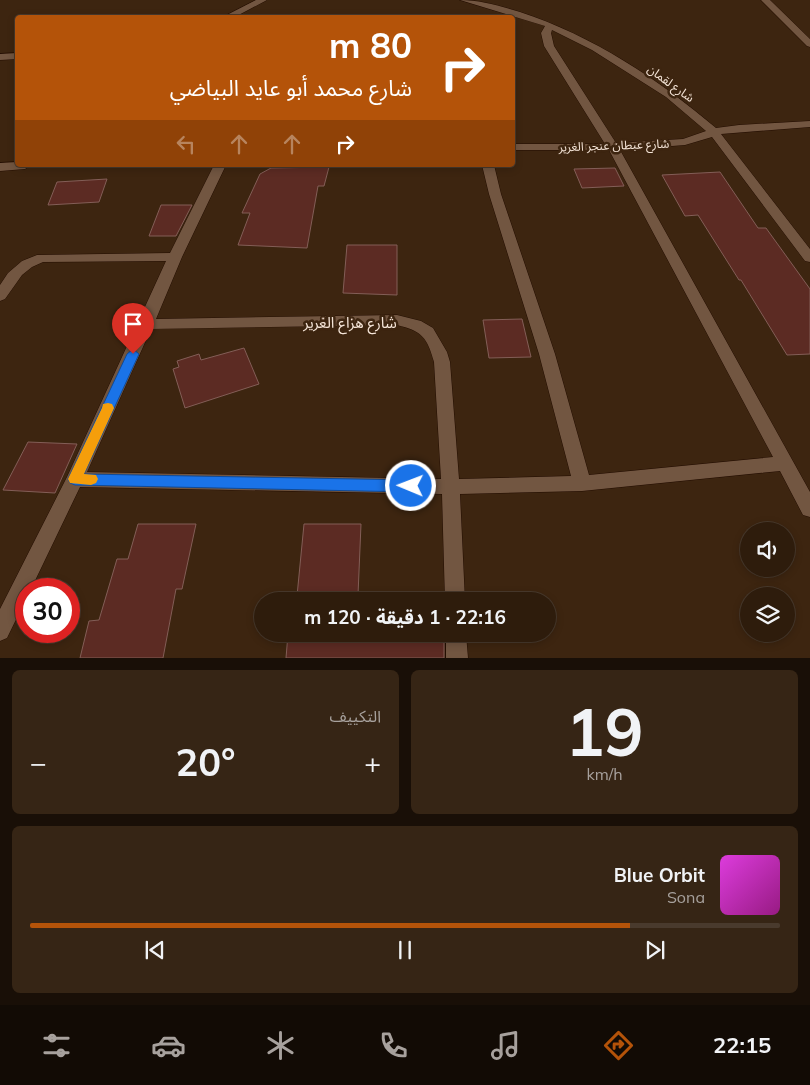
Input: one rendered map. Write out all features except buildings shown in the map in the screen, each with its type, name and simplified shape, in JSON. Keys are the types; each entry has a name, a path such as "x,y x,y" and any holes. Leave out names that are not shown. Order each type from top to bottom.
{"street":[{"path":"231,15 263,0"},
{"name":"شارع لقمان","path":"464,0 507,7 550,25 595,48 670,95 714,132 810,258"},
{"path":"765,0 810,44"},
{"path":"550,25 546,34 549,46 613,147 810,509"},
{"path":"0,57 15,56"},
{"name":"شارع عبطان عنجر الغرير","path":"515,147 657,146 685,142 714,132 739,128 810,124"},
{"path":"0,167 15,166"},
{"path":"0,631 75,479 175,257 219,167"},
{"path":"488,167 495,194 548,354 582,483"},
{"path":"0,296 18,270 27,262 42,258 175,257"},
{"name":"شارع هزاع الغرير","path":"146,324 397,320 416,324 428,331 437,342 442,362 455,592"},
{"path":"75,479 450,487 582,483 785,463"},
{"path":"456,642 457,658"}],"slow traffic":[{"path":"91,479 75,479 108,408"}],"route":[{"path":"133,354 75,479 411,486"}]}
